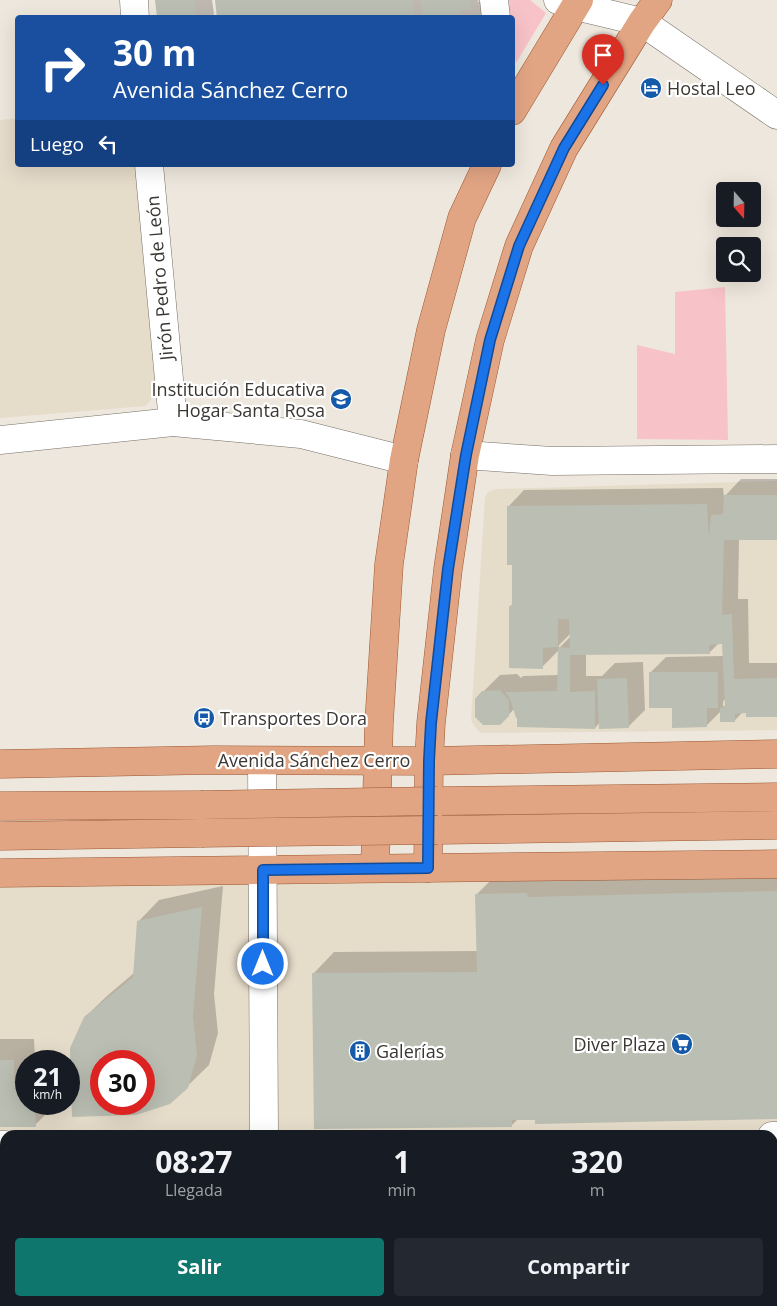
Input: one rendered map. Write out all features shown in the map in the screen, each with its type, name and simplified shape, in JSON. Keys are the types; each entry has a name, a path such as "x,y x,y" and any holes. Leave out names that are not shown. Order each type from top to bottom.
{"main road":[{"path":"428,868 431,723 448,569 466,455 490,340 519,246 564,148 642,22 658,0"},
{"path":"515,105 571,2"},
{"path":"375,868 379,723 389,564 404,460 431,330 441,292 462,218 486,167"},
{"name":"Avenida Sánchez Cerro","path":"0,764 205,760 429,761 777,754"},
{"path":"0,806 777,797"},
{"path":"0,836 777,825"},
{"path":"0,873 777,864"}],"street":[{"path":"134,0 135,15"},
{"path":"494,0 496,15"},
{"path":"571,2 642,22 777,115"},
{"name":"Jirón Pedro de León","path":"149,167 173,422"},
{"path":"0,440 173,422 301,434 404,460"},
{"path":"466,455 552,460 777,459"},
{"path":"262,761 264,1130"}],"shaded area":[{"path":"504,0 530,0 546,13 516,63 515,15 508,15"},
{"path":"15,118 15,167 137,167 161,386 146,406 0,418 0,120"},
{"path":"725,287 728,440 637,439 637,345 675,354 675,292"},
{"path":"777,481 777,730 481,733 475,727 471,720 485,498 488,492 496,489"},
{"path":"0,864 777,873 777,1130 0,1130"}],"building":[{"path":"155,0 195,0 196,15 157,15"},
{"path":"215,0 413,0 415,15 217,15"},
{"path":"421,0 470,0 471,9 459,11 460,15 423,15"},
{"path":"724,495 777,495 777,540 724,540 722,615 732,614 734,679 777,678 777,717 746,717 746,713 735,714 735,722 720,722 720,708 725,707 722,644 709,645 710,654 570,655 570,692 595,691 595,729 517,727 517,718 510,699 505,692 557,691 558,647 543,648 543,669 509,668 509,606 512,606 512,565 507,565 507,506 707,504 709,538 711,515 723,514","holes":["558,619 569,619 570,648 558,647"]},
{"path":"649,672 718,672 718,708 707,708 707,727 672,728 672,708 649,708"},
{"path":"627,678 629,728 599,729 597,679"},
{"path":"500,690 509,700 509,716 500,725 483,725 475,717 475,699 482,691"},
{"path":"777,891 777,1119 535,1124 535,1120 512,1120 512,1127 314,1129 312,973 477,972 475,894 527,893 528,897"},
{"path":"202,907 193,1016 197,1055 188,1088 170,1104 155,1109 155,1050 90,1050 90,1115 136,1115 72,1117 72,1115 80,1115 80,1050 70,1050 70,1048 84,1017 133,977 137,921"},
{"path":"0,1060 14,1060 15,1115 35,1115 36,1127 0,1127"}],"place":[{"name":"Hostal Leo","path":"651,88"},
{"name":"Institución Educativa Hogar Santa Rosa","path":"341,399"},
{"name":"Transportes Dora","path":"204,718"},
{"name":"Diver Plaza","path":"682,1044"},
{"name":"Galerías","path":"360,1051"}],"route":[{"path":"263,964 263,870 428,868 431,723 448,569 466,455 490,340 519,246 564,148 603,85"}]}
